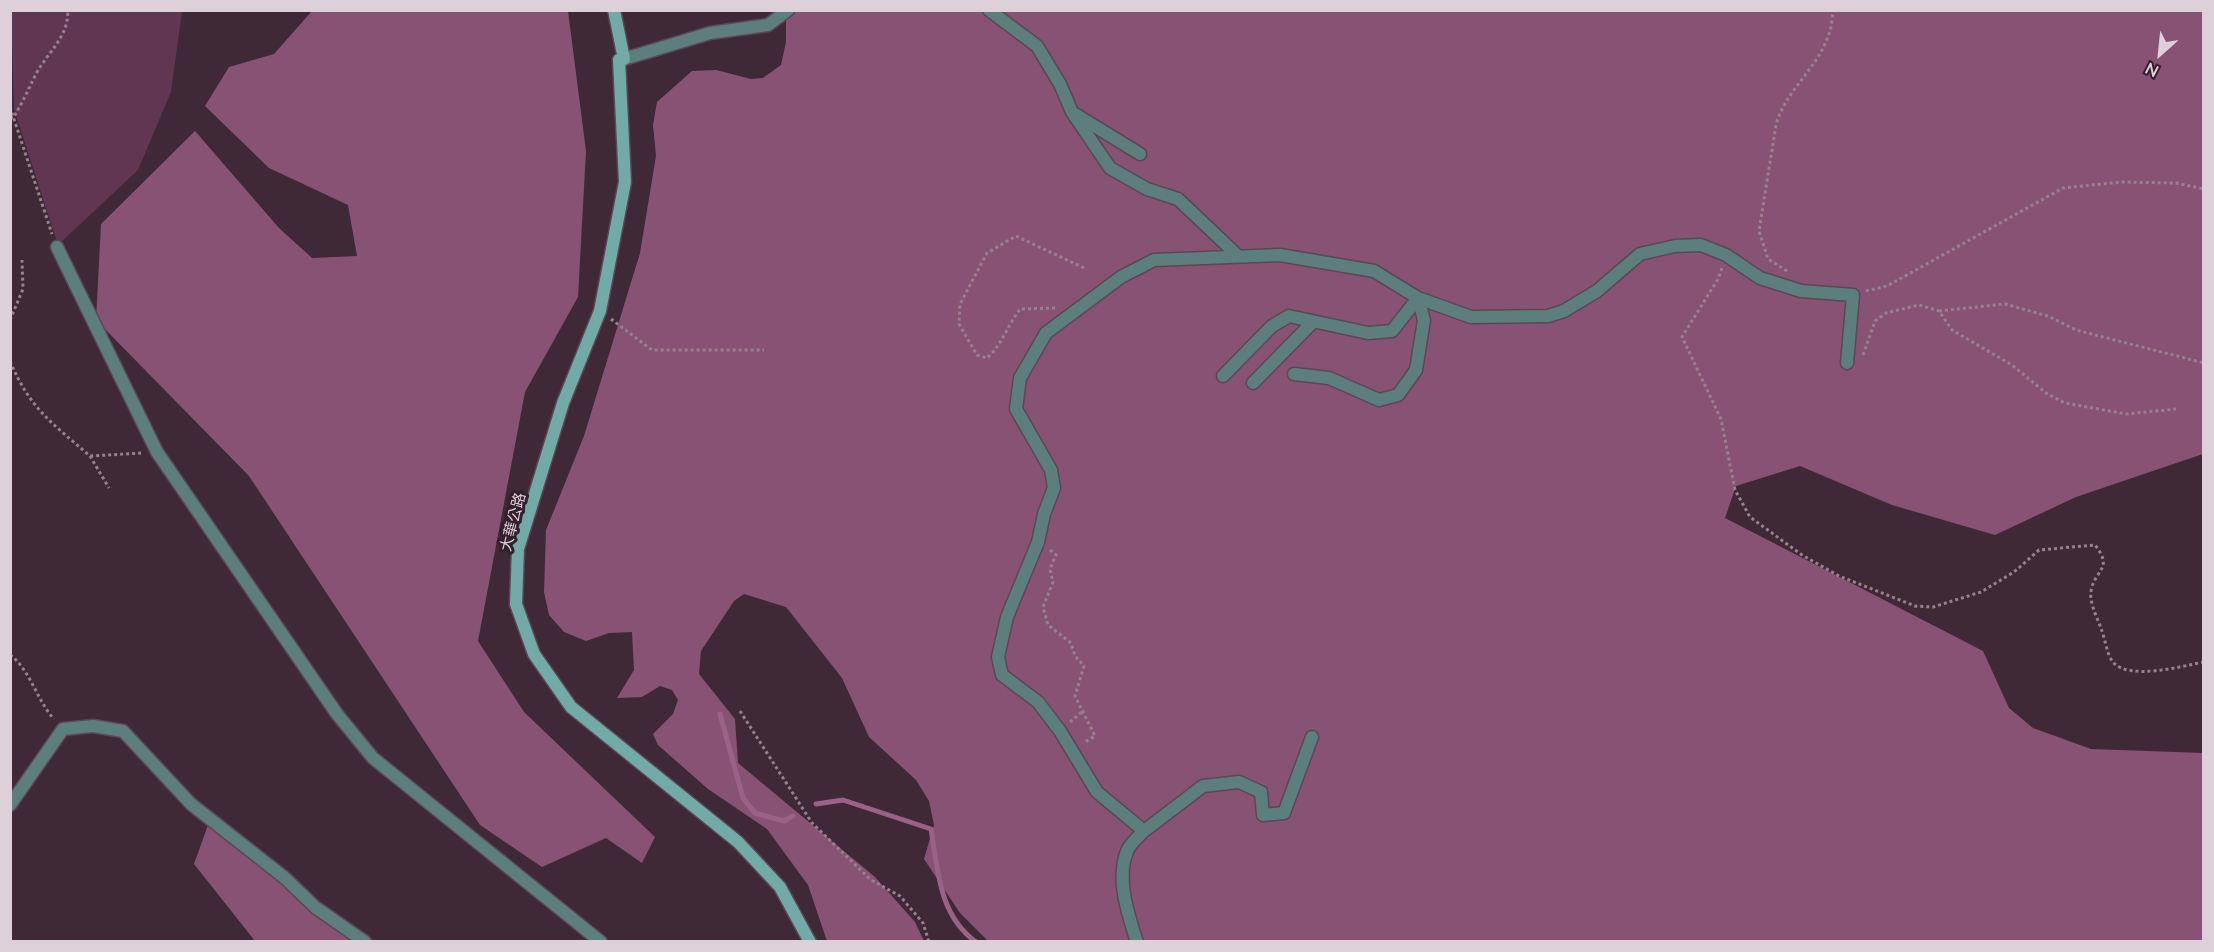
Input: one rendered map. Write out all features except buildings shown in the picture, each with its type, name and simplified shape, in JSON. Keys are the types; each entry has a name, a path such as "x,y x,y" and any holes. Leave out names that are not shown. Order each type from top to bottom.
{"main road":[{"name":"大華公路","path":"614,10 624,59 619,60 625,182 600,311 563,403 518,549 516,604 534,654 571,707 738,842 780,887 810,942"}],"street":[{"path":"624,59 710,33 768,25 788,10"},
{"path":"989,10 1037,46 1060,84 1072,112 1110,168 1147,189 1178,199 1238,256"},
{"path":"1072,112 1140,154"},
{"path":"1143,831 1097,792 1060,731 1038,702 1002,675 998,657 1007,617 1038,542 1044,514 1054,488 1052,470 1016,409 1020,378 1046,333 1121,278 1154,260 1280,255 1374,271 1418,298 1471,317 1548,316 1564,311 1597,291 1640,254 1675,246 1701,245 1726,255 1760,278 1801,291 1853,295 1847,363"},
{"path":"57,247 156,452 337,714 373,758 601,942"},
{"path":"1223,376 1272,326 1289,316 1312,323 1368,333 1392,331 1418,298"},
{"path":"1294,374 1329,378 1379,400 1398,395 1416,370 1424,320 1418,298"},
{"path":"1253,383 1312,323"},
{"path":"10,805 63,729 93,726 123,731 191,804 285,878 315,907 364,942"},
{"path":"1137,942 1129,916 1122,870 1129,848 1143,831 1203,786 1239,782 1261,792 1263,815 1284,813 1312,737"}],"path":[{"path":"12,118 26,98 36,74 67,30 68,10"},
{"path":"1801,291 1794,275 1768,259 1759,231 1779,112 1817,58 1829,34 1833,10"},
{"path":"10,107 57,247"},
{"path":"1853,295 1887,286 2063,188 2121,182 2176,183 2204,189"},
{"path":"1081,308 1020,309 1003,332 998,349 987,358 977,355 959,324 960,304 987,253 1016,236 1084,268"},
{"path":"1726,255 1718,279 1702,300 1682,337 1721,419 1735,490 1750,517 1802,555 1839,576 1915,606 1933,607 1981,592 2014,572 2039,550 2051,547 2095,545 2104,556 2104,566 2091,590 2092,603 2113,662 2127,670 2146,671 2204,662"},
{"path":"10,321 23,289 22,260"},
{"path":"1847,363 1853,364 1862,357 1875,321 1886,313 1919,305 1939,311 2005,304 2048,316 2076,330 2204,363"},
{"path":"600,311 652,350 764,350"},
{"path":"1939,311 1952,330 2012,365 2046,393 2065,403 2126,414 2176,409"},
{"path":"10,361 20,385 36,409 90,456 109,488"},
{"path":"90,456 156,452"},
{"path":"1038,542 1056,555 1050,569 1053,582 1043,606 1048,626 1071,643 1075,656 1083,666 1075,696 1095,736 1072,751"},
{"path":"10,656 18,661 42,706 63,729"},
{"path":"1060,731 1084,710"},
{"path":"740,711 812,823 871,880 900,896 923,922 929,942"}],"shaded area":[{"path":"11,11 182,11 171,92 138,170 58,245 14,109"},
{"path":"312,11 568,11 586,151 578,297 525,392 478,641 524,712 655,837 642,863 606,838 542,867 480,825 249,476 96,320 101,224 195,131 279,228 312,258 357,256 348,205 269,168 205,106 229,67 274,54"},
{"path":"786,11 2203,11 2203,454 2076,497 1995,535 1892,505 1800,466 1736,486 1725,518 1983,651 2009,708 2033,728 2091,749 2203,753 2203,941 988,941 960,913 924,859 934,825 929,801 916,780 869,737 842,678 786,607 744,594 734,601 701,651 699,674 735,719 738,763 875,877 915,922 924,941 827,941 808,885 767,829 708,789 658,745 653,734 673,714 678,700 672,690 660,686 642,697 617,698 634,670 632,632 609,633 586,641 564,632 549,615 544,592 546,530 584,436 640,253 656,156 653,125 657,102 692,71 716,70 751,79 763,78 781,65 786,42"},
{"path":"208,825 357,941 255,941 194,864"}],"waterway":[{"path":"720,714 743,798 755,813 784,821 793,816"},
{"path":"816,804 843,800 931,829 942,891 947,905 954,919 976,942"}]}
